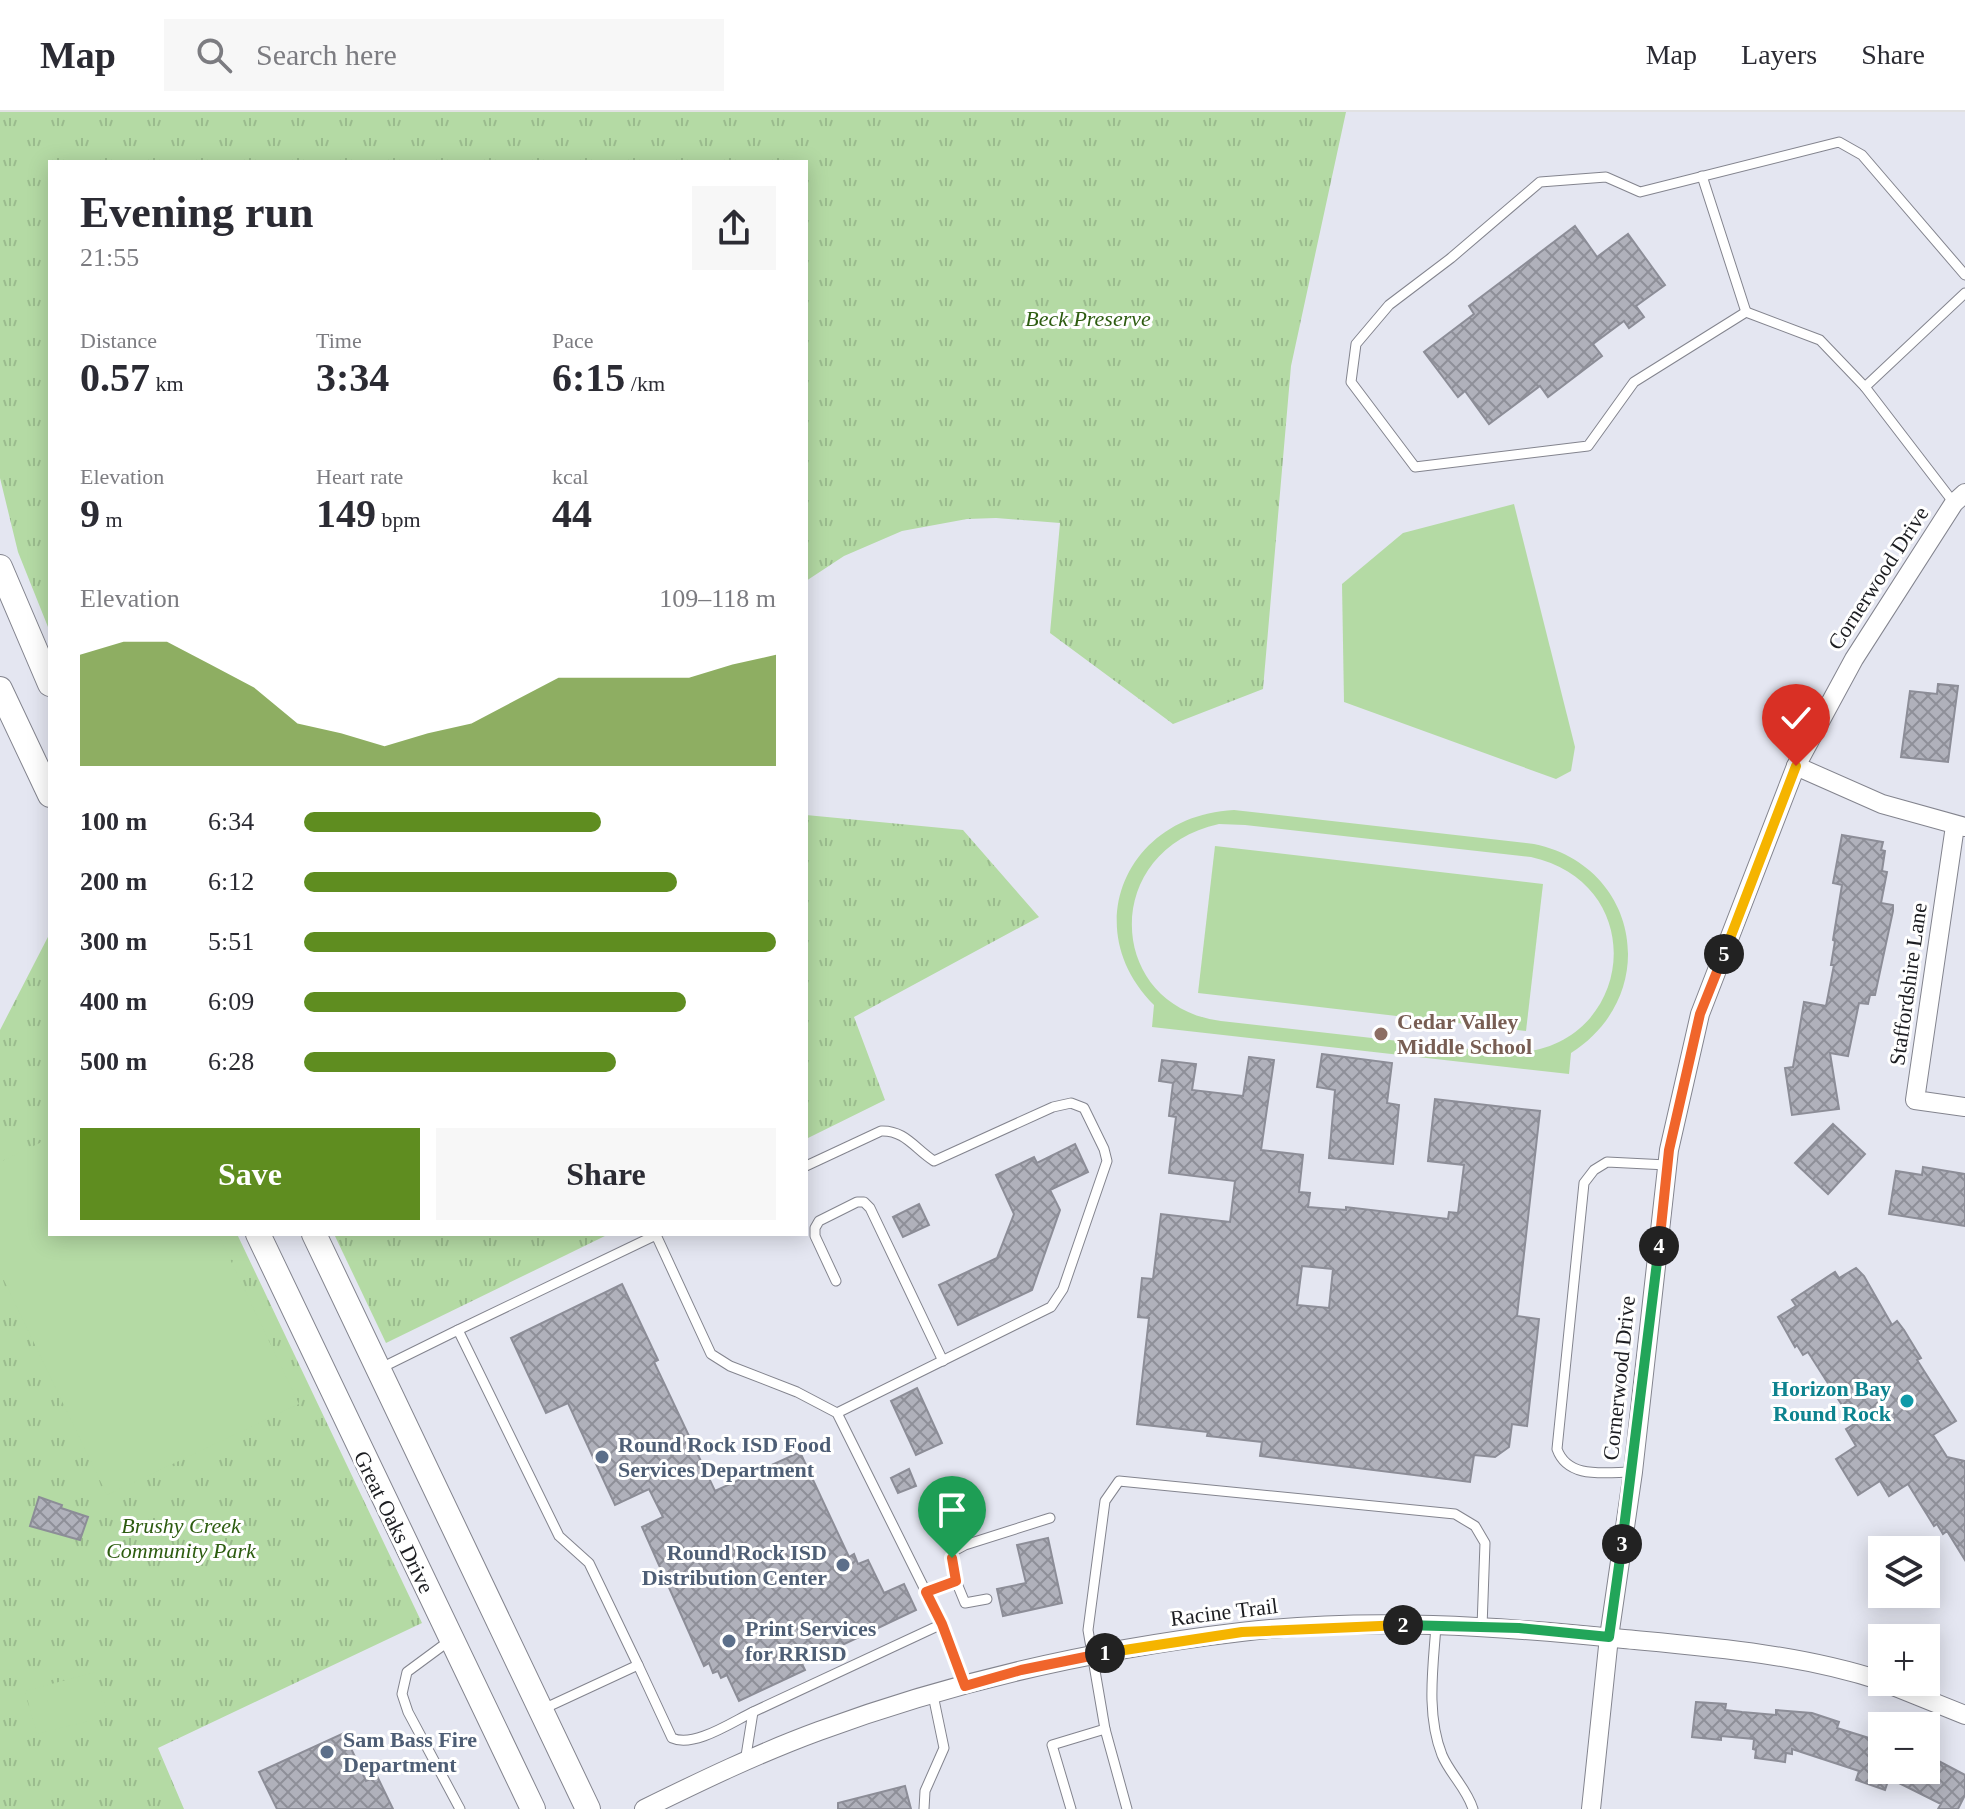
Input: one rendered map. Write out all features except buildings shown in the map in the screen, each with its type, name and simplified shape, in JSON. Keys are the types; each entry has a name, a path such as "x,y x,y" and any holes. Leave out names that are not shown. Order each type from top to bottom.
{"street":[{"name":"Cornerwood Drive","path":"1591,1809 1667,1165 1700,1014 1796,766 1854,659 1960,498"},
{"path":"0,567 48,679"},
{"path":"0,689 48,791"},
{"path":"1796,766 1882,804 1960,826"},
{"name":"Staffordshire Lane","path":"1960,826 1915,1100 1965,1107"},
{"name":"Great Oaks Drive","path":"259,1236 533,1809"},
{"path":"315,1236 588,1809"},
{"name":"Racine Trail","path":"644,1809 820,1731 933,1695 1021,1670 1242,1632 1310,1627 1519,1628 1713,1648 1816,1664 1868,1678"},
{"name":"Racine Trail","path":"1918,1696 1965,1715"}],"lane":[{"path":"1746,312 1634,382 1588,446 1415,467 1351,382 1356,344 1389,305 1451,258 1540,182 1606,177 1640,192 1839,142 1862,155 1965,275"},
{"path":"1702,176 1746,312"},
{"path":"1865,387 1965,293"},
{"path":"1746,312 1820,340 1865,387 1960,498"},
{"path":"808,1165 881,1131 893,1130 934,1161 1053,1107 1071,1103 1084,1108 1107,1161 1063,1289 1051,1307 837,1413"},
{"path":"1633,1472 1587,1472 1569,1467 1560,1459 1557,1449 1576,1246 1584,1183 1594,1170 1607,1162 1667,1165"},
{"path":"836,1281 815,1236 815,1228 819,1221 857,1202 864,1202 870,1208 943,1361"},
{"path":"379,1369 653,1236"},
{"path":"658,1236 711,1354 730,1366 797,1392 837,1413 942,1624 965,1686"},
{"path":"458,1330 559,1536 589,1563 672,1738 681,1742 692,1741 942,1624"},
{"path":"1127,1809 1105,1729 1088,1630 1105,1501 1119,1481 1455,1514 1475,1526 1485,1543 1482,1627"},
{"path":"987,1599 965,1603 956,1581 952,1558 954,1551 1050,1518"},
{"path":"926,1592 956,1581"},
{"path":"1436,1626 1431,1690 1437,1735 1443,1757 1473,1809"},
{"path":"451,1639 407,1672 402,1694 414,1724 460,1809"},
{"path":"541,1710 638,1665"},
{"path":"924,1809 925,1791 944,1748 933,1695"},
{"path":"745,1762 753,1712"},
{"path":"1071,1809 1052,1745 1105,1729"}],"green space":[{"name":"Beck Preserve","path":"0,112 1346,112 1291,366 1263,689 1173,724 1050,633 1060,523 967,519 902,531 844,556 808,580 808,160 48,160 48,627 18,552 0,478"},
{"path":"1514,504 1575,747 1571,771 1556,779 1344,702 1342,584 1403,533"},
{"path":"1234,810 1534,844 1570,857 1597,878 1616,905 1626,935 1627,967 1619,999 1600,1028 1571,1053 1569,1074 1152,1027 1154,1005 1131,975 1119,943 1117,911 1125,880 1141,854 1166,832 1197,817","holes":["1219,824 1531,857 1571,874 1598,900 1611,932 1613,967 1602,1000 1581,1028 1548,1047 1505,1053 1221,1021 1183,1009 1155,988 1138,959 1132,927 1137,894 1153,864 1180,839"]},
{"path":"808,815 963,830 1039,917 854,1017 885,1100 808,1138"},
{"path":"1215,846 1543,884 1526,1031 1198,993"},
{"name":"Brushy Creek Community Park","path":"48,937 48,1236 238,1236 422,1623 158,1748 184,1809 0,1809 0,1030"},
{"path":"48,1139 48,1236 219,1236 299,1404 107,1495 0,1272 0,1162"},
{"path":"335,1236 605,1236 386,1343"},
{"path":"96,1672 108,1716 37,1734 25,1691"}],"place":[{"name":"Cedar Valley Middle School","path":"1381,1034"},
{"name":"Horizon Bay Round Rock","path":"1907,1401"},
{"name":"Round Rock ISD Food Services Department","path":"602,1457"},
{"name":"Round Rock ISD Distribution Center","path":"843,1565"},
{"name":"Print Services for RRISD","path":"729,1641"},
{"name":"Sam Bass Fire Department","path":"327,1752"}],"route":[{"path":"952,1558 956,1581 926,1592 942,1624 965,1686 1021,1670 1122,1650 1242,1632 1412,1625 1519,1628 1609,1637 1633,1472 1636,1421 1669,1150 1700,1014 1796,766"}]}
